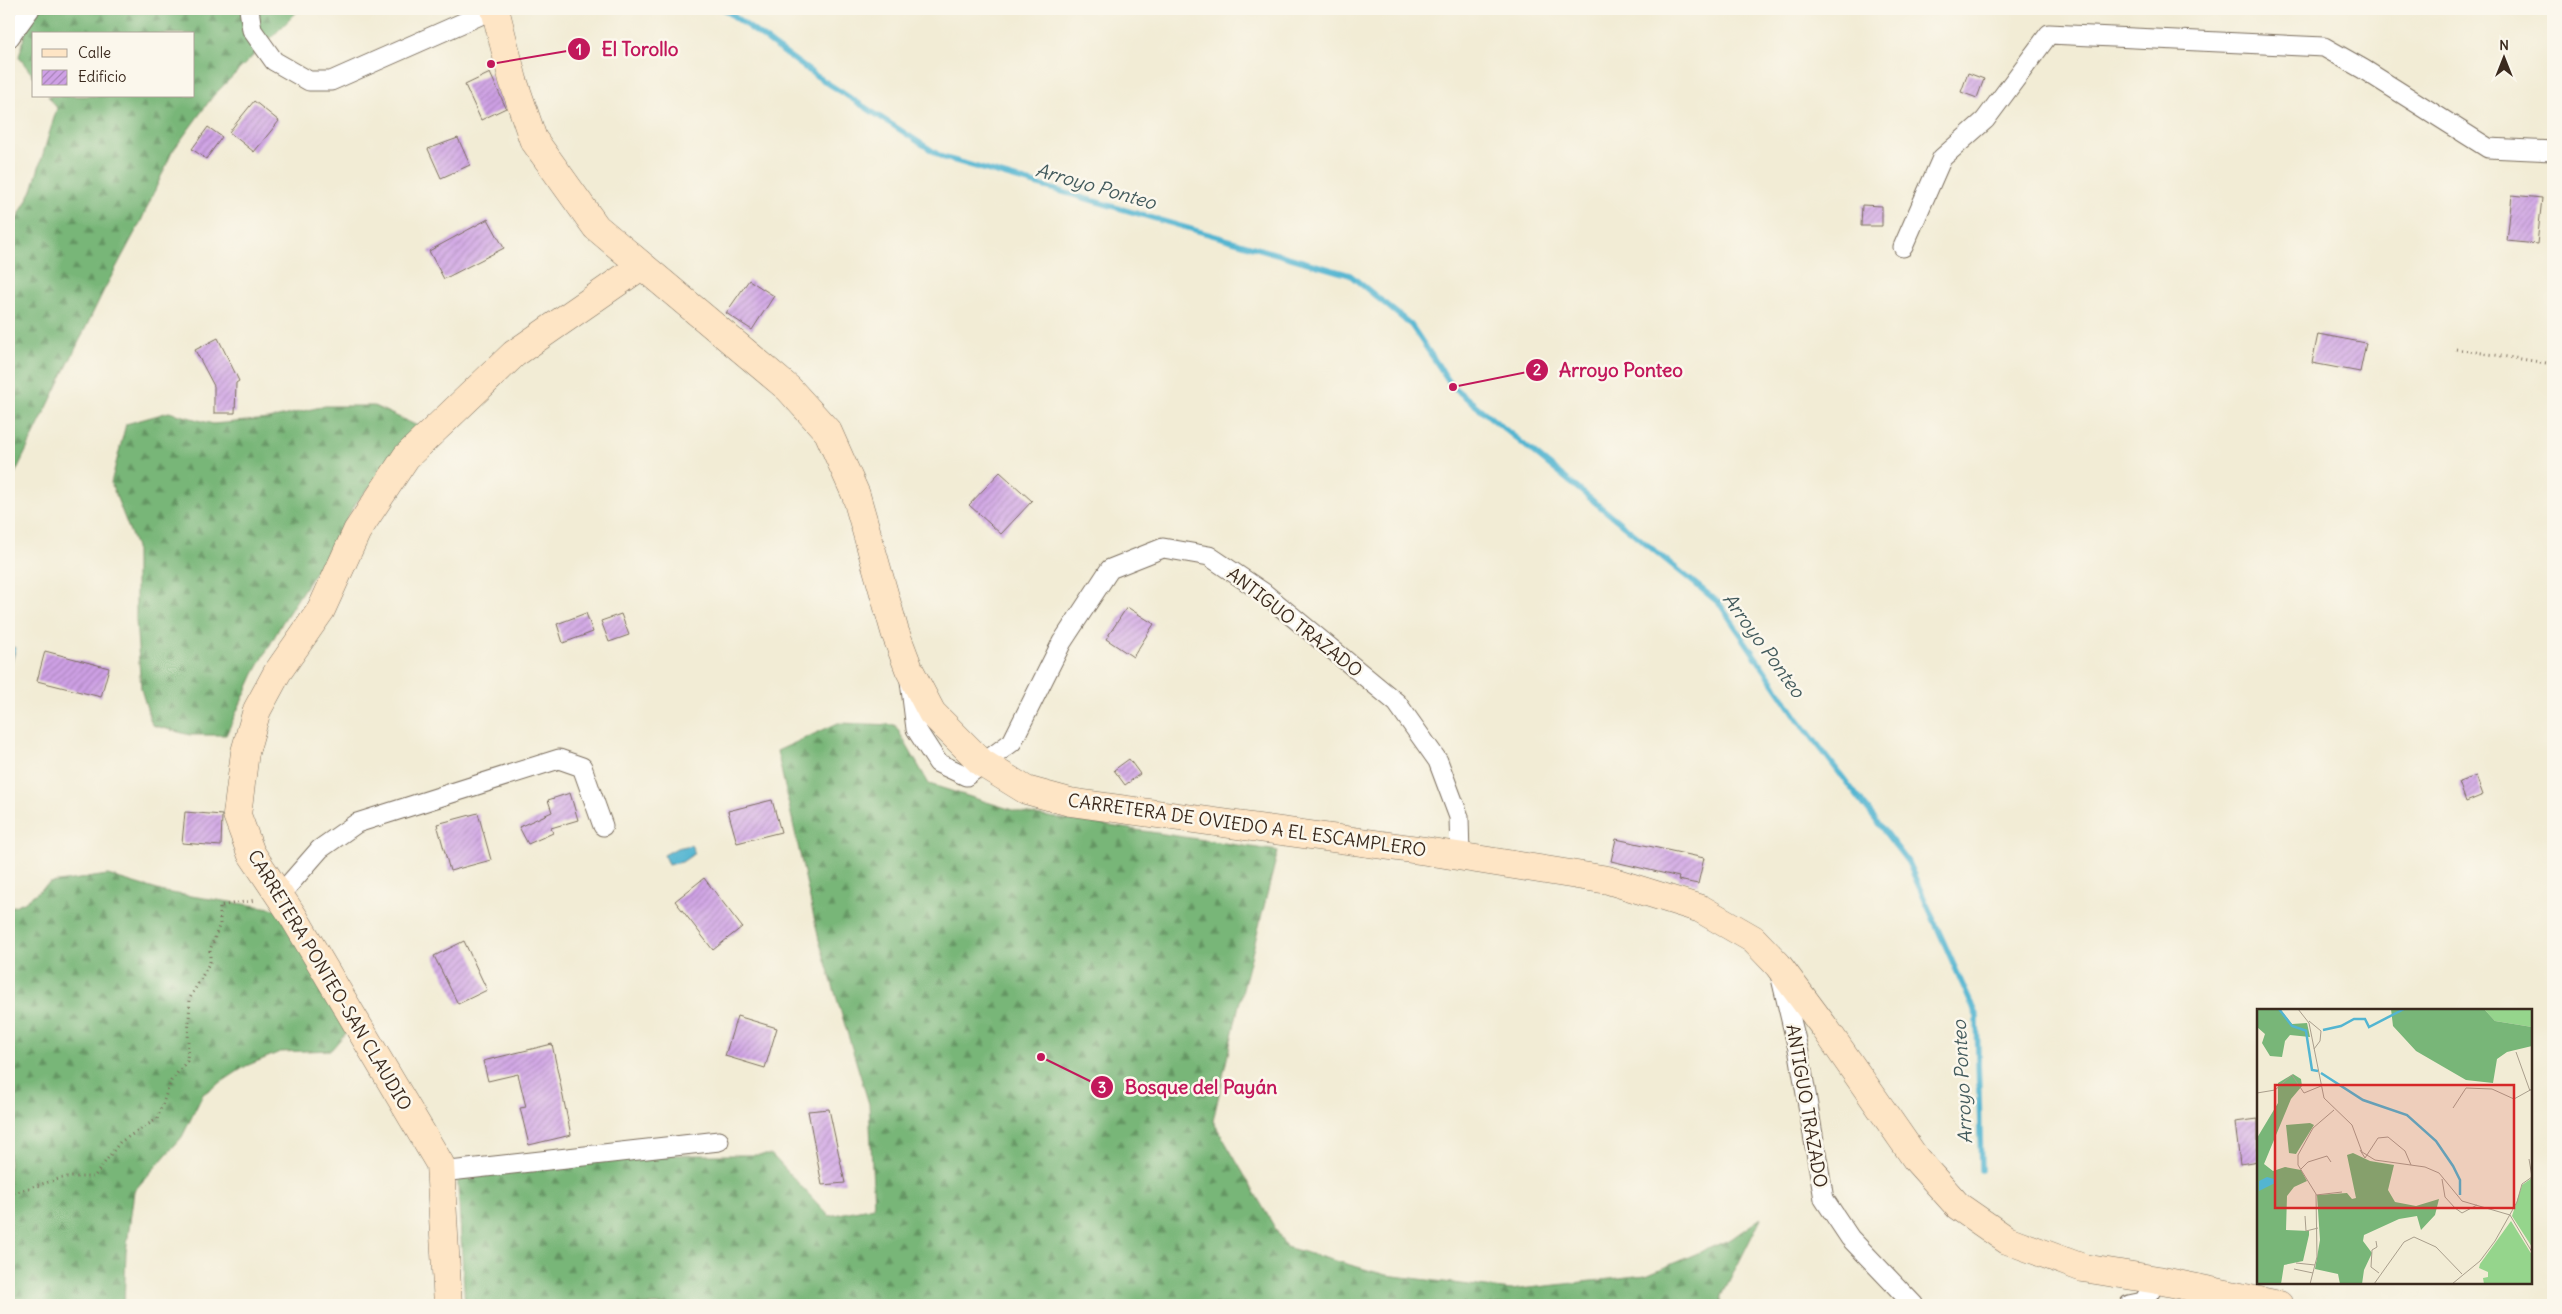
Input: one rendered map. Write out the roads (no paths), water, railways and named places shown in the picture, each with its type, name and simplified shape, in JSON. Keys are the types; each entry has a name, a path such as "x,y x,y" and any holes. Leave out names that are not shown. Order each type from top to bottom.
{"street":[{"path":"9,38 30,9"},
{"path":"249,9 252,30 274,61 309,81 331,81 495,9"},
{"name":"CARRETERA DE OVIEDO A EL ESCAMPLERO","path":"495,9 513,80 533,139 596,227 789,389 828,432 856,495 895,632 909,669 932,713 982,763 1026,790 1070,802 1460,856 1608,880 1701,909 1753,939 1778,965 1825,1028 1916,1159 1958,1206 2008,1240 2083,1268 2158,1280 2279,1305"},
{"path":"1903,247 1942,158 1985,120 2049,34 2324,47 2363,69 2488,148 2553,151"},
{"name":"CARRETERA PONTEO-SAN CLAUDIO","path":"448,1305 440,1164 279,896 251,853 237,815 245,752 257,710 277,673 321,610 357,531 406,457 514,354 642,266"},
{"name":"ANTIGUO TRAZADO","path":"982,763 1012,742 1062,642 1110,569 1162,548 1209,556 1264,593 1397,703 1438,761 1459,817 1460,856"},
{"path":"279,896 320,849 357,823 559,759 582,767 603,826"},
{"name":"ANTIGUO TRAZADO","path":"1778,965 1799,1053 1824,1198 1850,1238 1914,1305"},
{"path":"441,1172 719,1141"},
{"path":"2129,1305 2143,1302 2158,1280"}],"water":[{"path":"9,646 16,648 9,670"},
{"path":"691,845 695,853 682,862 668,865 664,855 677,848"}],"waterway":[{"name":"Arroyo Ponteo","path":"724,9 815,75 942,157 1350,275 1411,325 1453,387 1719,603 1798,719 1908,862 1977,1017 1981,1170"}],"place":[{"name":"El Torollo","path":"491,64"},
{"name":"Arroyo Ponteo","path":"1453,387"},
{"name":"Bosque del Payán","path":"1041,1057"}]}
